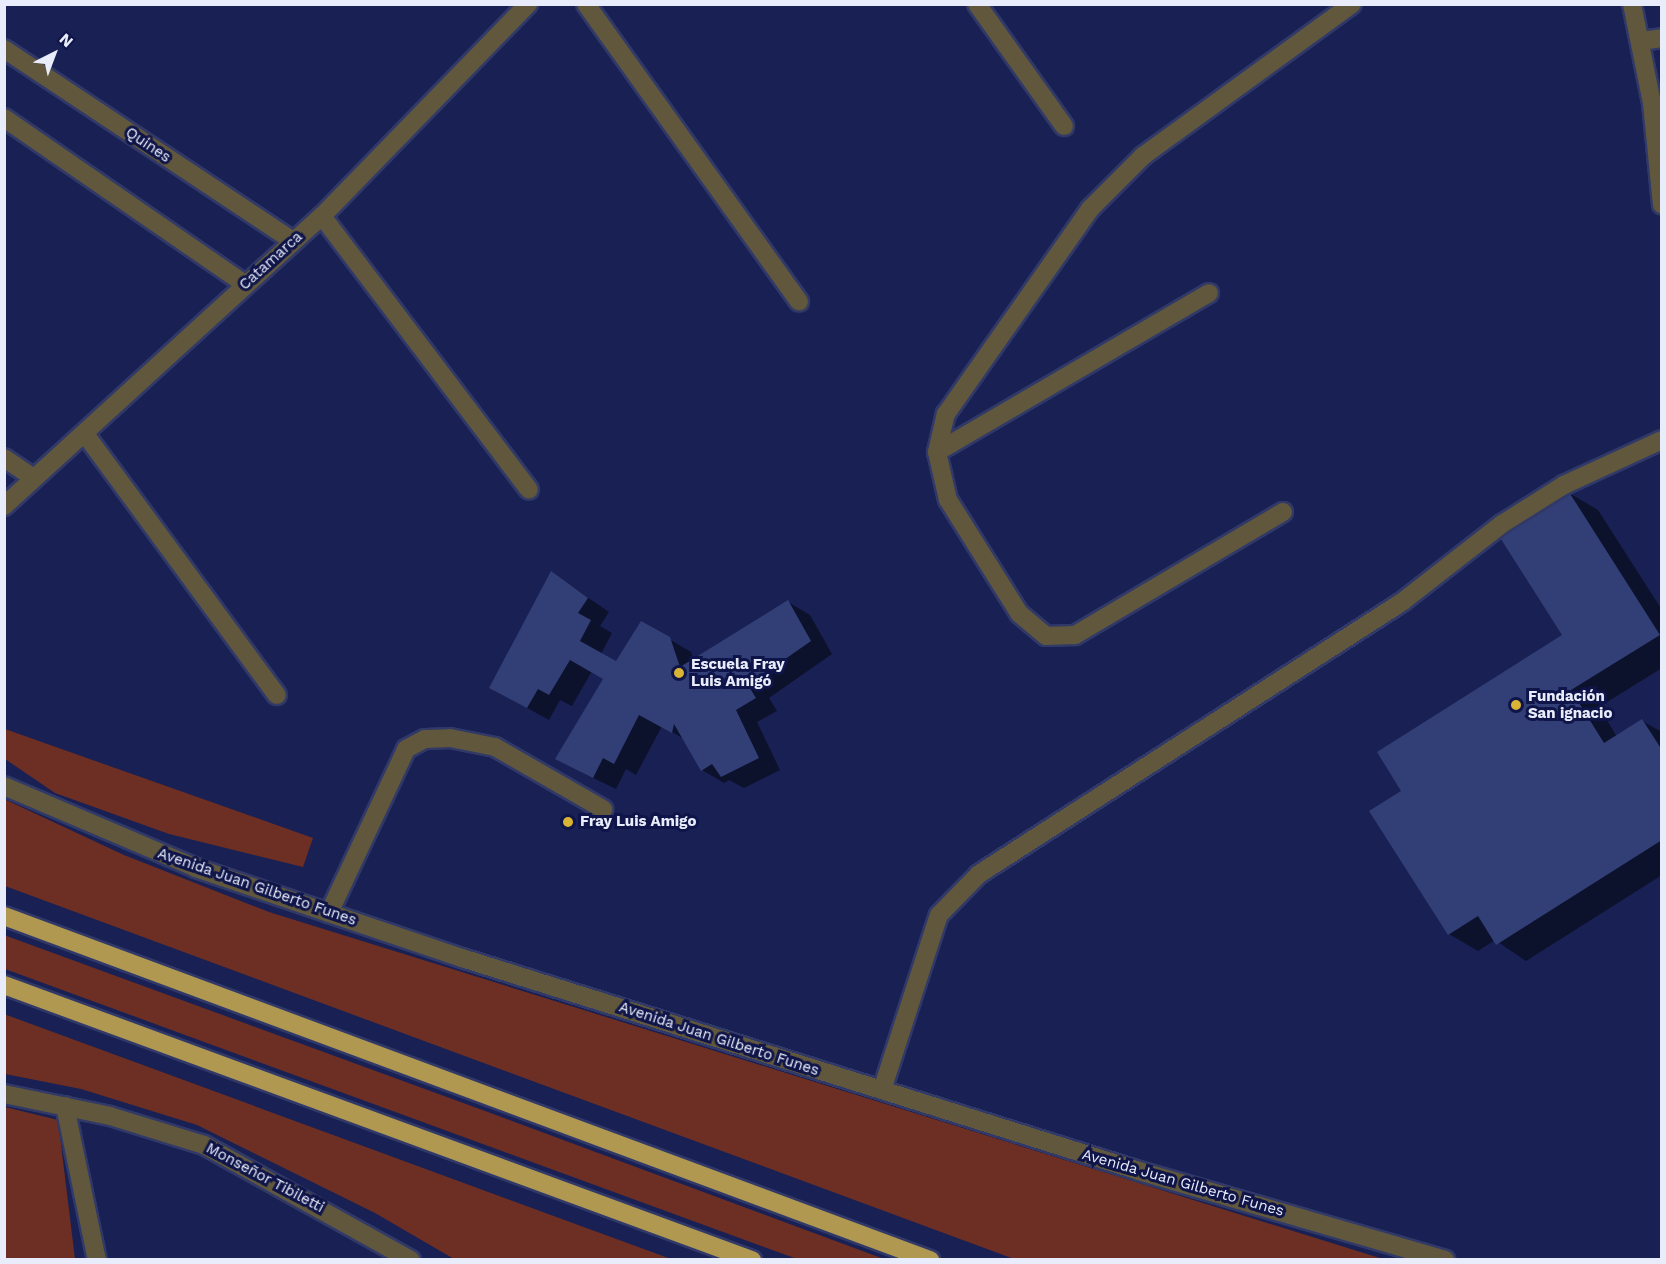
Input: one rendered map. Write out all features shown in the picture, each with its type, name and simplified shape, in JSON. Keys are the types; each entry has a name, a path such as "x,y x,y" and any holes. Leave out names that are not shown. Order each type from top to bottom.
{"highway":[{"path":"4,916 930,1260"},
{"path":"4,985 752,1260"}],"street":[{"name":"Catamarca","path":"4,506 85,434 292,240 322,216 528,4"},
{"path":"586,4 798,302"},
{"path":"977,4 1064,126"},
{"path":"1283,512 1076,635 1046,636 1019,613 948,500 937,452 946,414 1090,209 1143,156 1352,4"},
{"path":"1632,4 1641,42 1662,205"},
{"path":"1641,42 1662,38"},
{"name":"Quines","path":"4,49 292,240"},
{"path":"4,118 245,284"},
{"path":"322,216 529,490"},
{"path":"937,452 1209,293"},
{"path":"85,434 277,695"},
{"path":"882,1090 939,915 980,874 1402,602 1502,524 1564,485 1662,440"},
{"path":"4,458 34,478"},
{"path":"328,912 406,749 425,739 450,738 495,747 603,809"},
{"name":"Avenida Juan Gilberto Funes","path":"4,786 196,868 328,912 1139,1171 1445,1260"},
{"name":"Monseñor Tibiletti","path":"4,1094 65,1106 204,1145 411,1260"},
{"path":"65,1106 97,1260"}],"shaded area":[{"path":"5,729 313,838 303,867 169,834 55,793 5,759"},
{"path":"4,799 124,855 269,912 1383,1259 1014,1259 5,886"},
{"path":"4,935 884,1259 797,1259 5,969"},
{"path":"4,1014 671,1259 454,1259 375,1213 197,1125 81,1089 5,1074"},
{"path":"5,1107 58,1120 75,1259 5,1259"}],"building":[{"name":"Fundación San ignacio","path":"1569,492 1660,635 1571,690 1604,743 1642,719 1662,750 1662,840 1496,945 1478,916 1448,935 1369,811 1401,791 1377,752 1562,635 1499,536"},
{"name":"Escuela Fray Luis Amigó","path":"551,571 588,598 578,613 591,620 580,641 616,661 641,621 670,637 680,667 788,600 811,641 748,685 756,698 736,710 759,758 721,777 712,764 701,771 674,724 672,733 639,715 614,764 603,758 593,778 555,759 603,679 570,660 549,695 538,689 527,708 489,688"}],"place":[{"name":"Escuela Fray Luis Amigó","path":"679,673"},
{"name":"Fundación San ignacio","path":"1516,705"},
{"name":"Fray Luis Amigo","path":"568,822"}]}
